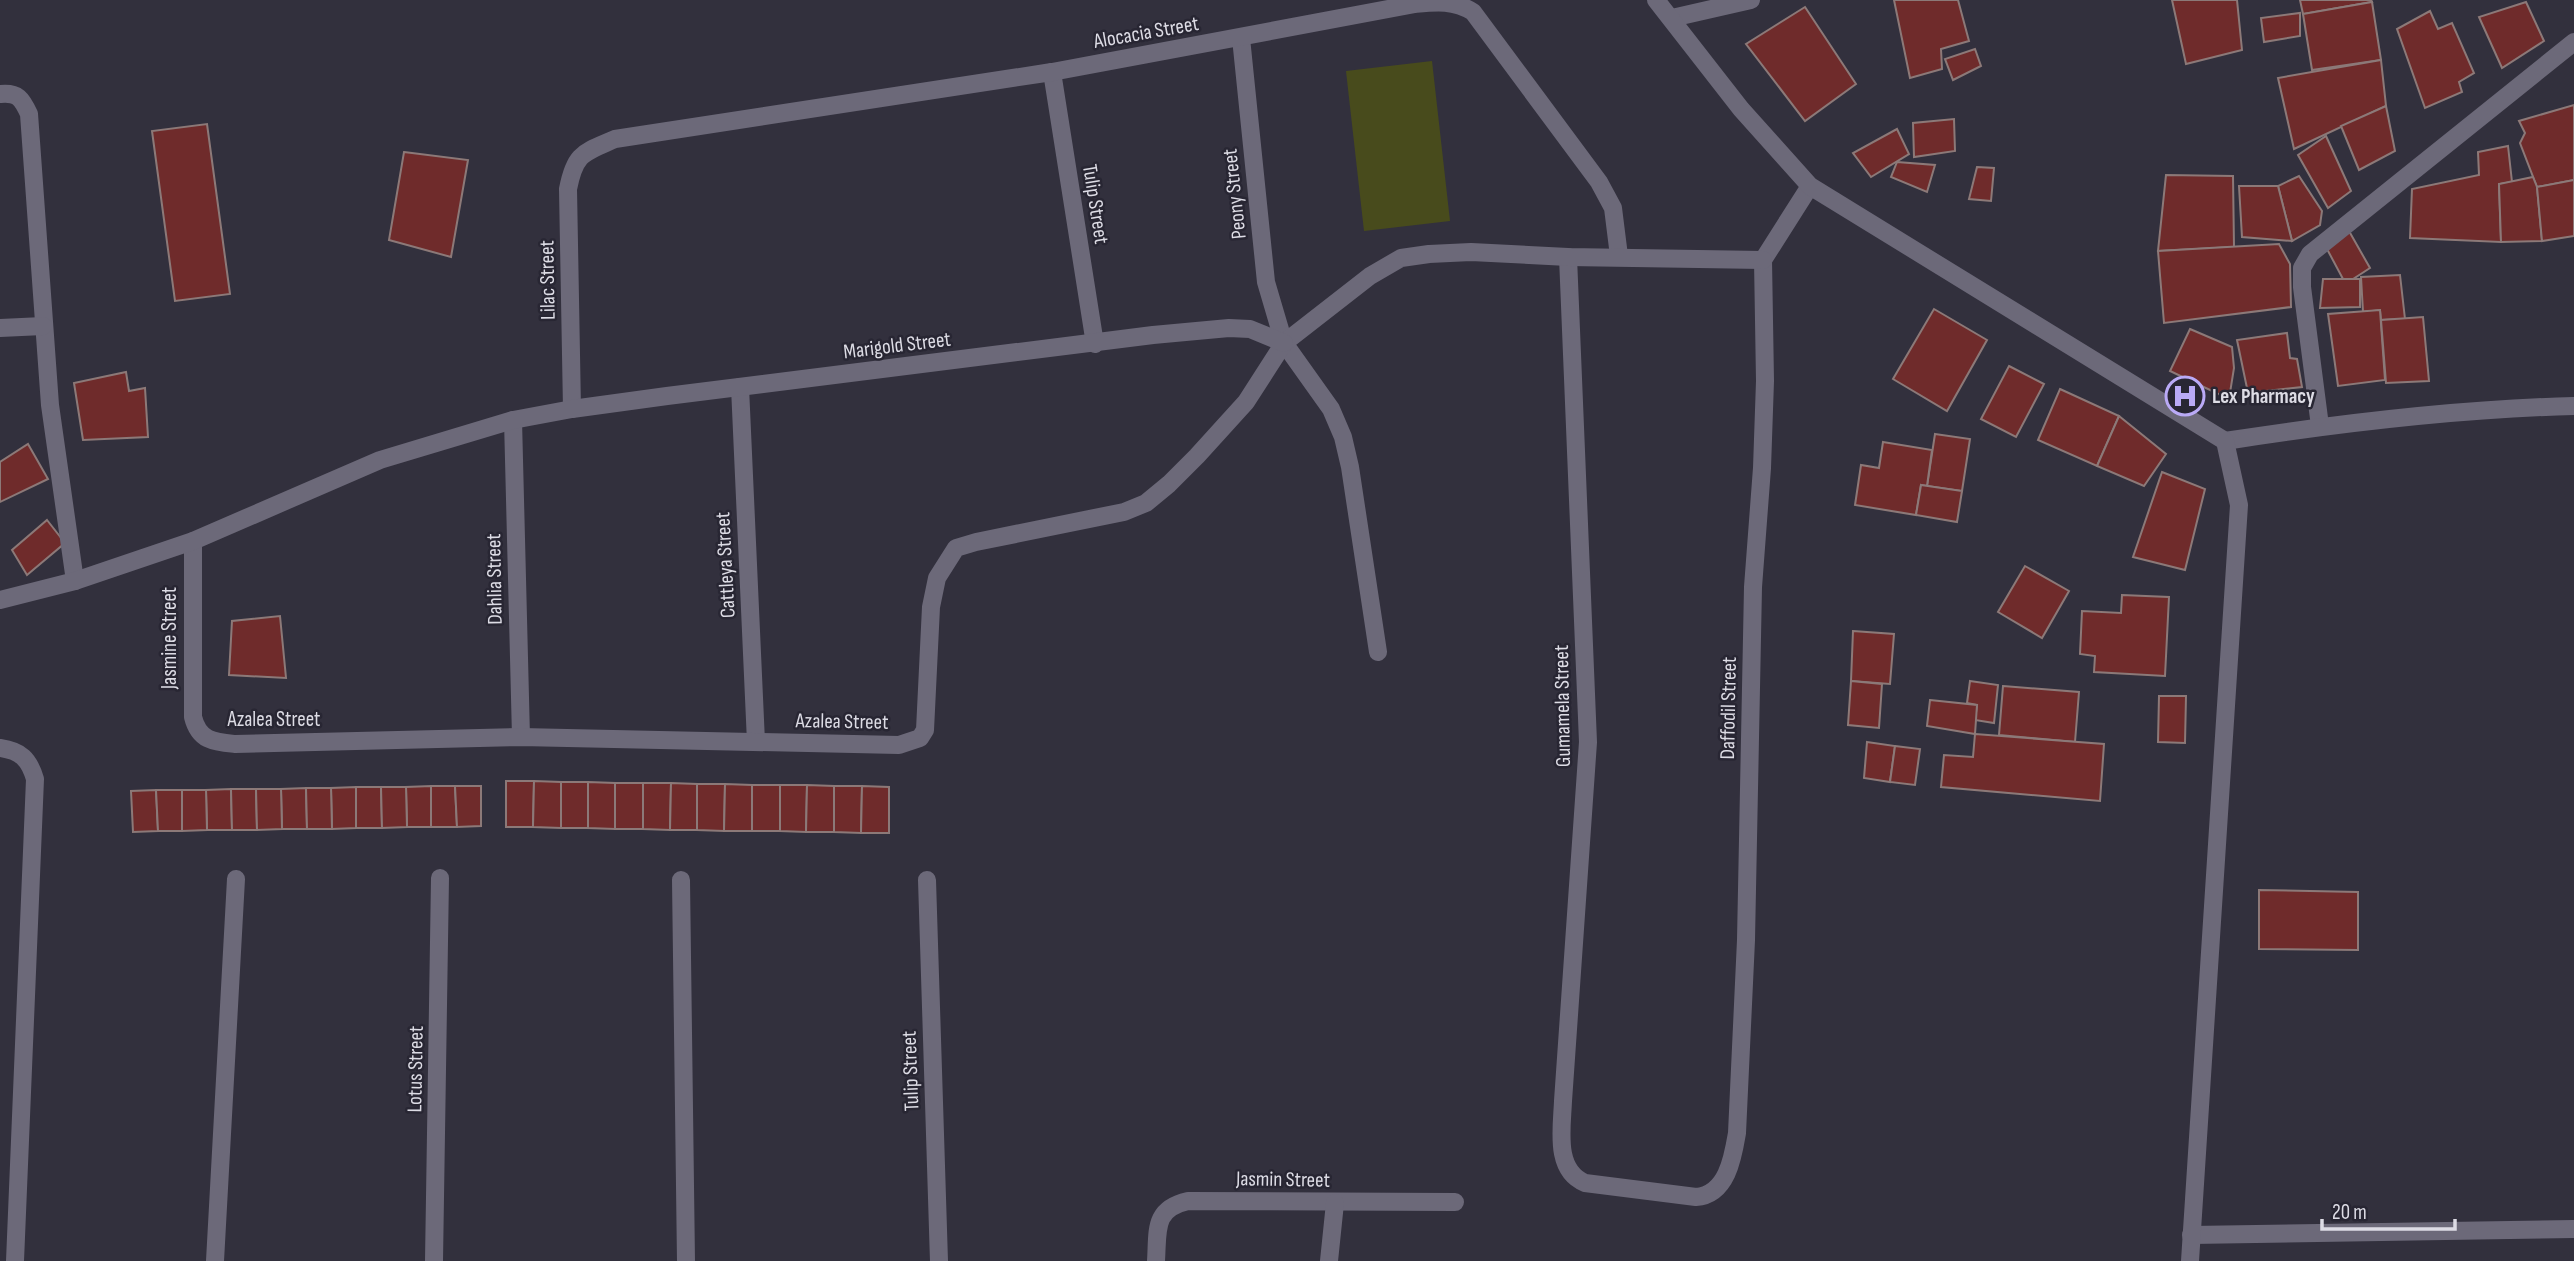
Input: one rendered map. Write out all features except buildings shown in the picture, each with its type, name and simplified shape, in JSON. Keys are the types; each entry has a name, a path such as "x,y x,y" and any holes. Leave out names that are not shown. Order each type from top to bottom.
{"street":[{"path":"1656,0 1741,109 1810,186 2225,441 2320,426 2500,408 2574,406"},
{"path":"1672,18 1751,0"},
{"name":"Alocacia Street","path":"583,153 615,139 1052,72 1415,4 1461,4 1473,12 1599,182 1613,208 1619,256"},
{"name":"Peony Street","path":"1241,38 1266,282 1284,343"},
{"path":"2320,426 2302,287 2302,268 2310,254 2574,42"},
{"name":"Tulip Street","path":"1052,72 1095,344"},
{"path":"0,94 11,93 21,98 29,114 50,405 75,581"},
{"name":"Lilac Street","path":"572,409 568,189 572,169 583,153"},
{"path":"1763,260 1810,186"},
{"name":"Azalea Street","path":"199,734 214,742 235,744 521,737 899,745 920,738 927,722 932,607 937,578 956,548 976,541 1124,512 1146,503 1169,484 1246,402 1284,343 1370,276 1401,258 1471,252 1568,257 1763,260"},
{"name":"Gumamela Street","path":"1568,257 1588,742 1563,1101 1562,1154 1577,1180 1585,1183 1696,1197 1703,1197 1715,1189 1728,1172 1733,1158"},
{"name":"Daffodil Street","path":"1733,1158 1737,1133 1746,940 1753,587 1765,381 1763,260"},
{"path":"0,328 43,326"},
{"name":"Marigold Street","path":"0,600 75,581 193,541 380,460 513,420 572,409 740,387 1229,328 1250,329 1284,343"},
{"path":"1284,343 1331,409 1343,438 1350,467 1378,652"},
{"name":"Cattleya Street","path":"740,387 756,742"},
{"name":"Dahlia Street","path":"513,420 521,737"},
{"path":"2190,1261 2239,505 2225,441"},
{"name":"Jasmine Street","path":"193,541 191,694 193,717 199,734"},
{"path":"0,748 19,752 30,764 35,779 15,1261"},
{"path":"215,1261 236,878"},
{"name":"Lotus Street","path":"434,1261 440,878"},
{"path":"681,880 686,1261"},
{"name":"Tulip Street","path":"927,880 939,1261"},
{"name":"Jasmin Street","path":"1156,1261 1164,1211 1174,1204 1188,1201 1455,1202"},
{"path":"1329,1261 1335,1203"},
{"path":"2190,1235 2574,1229"}],"green space":[{"path":"1432,61 1450,221 1364,231 1346,71"}],"place":[{"name":"Lex Pharmacy","path":"2185,396"}]}
